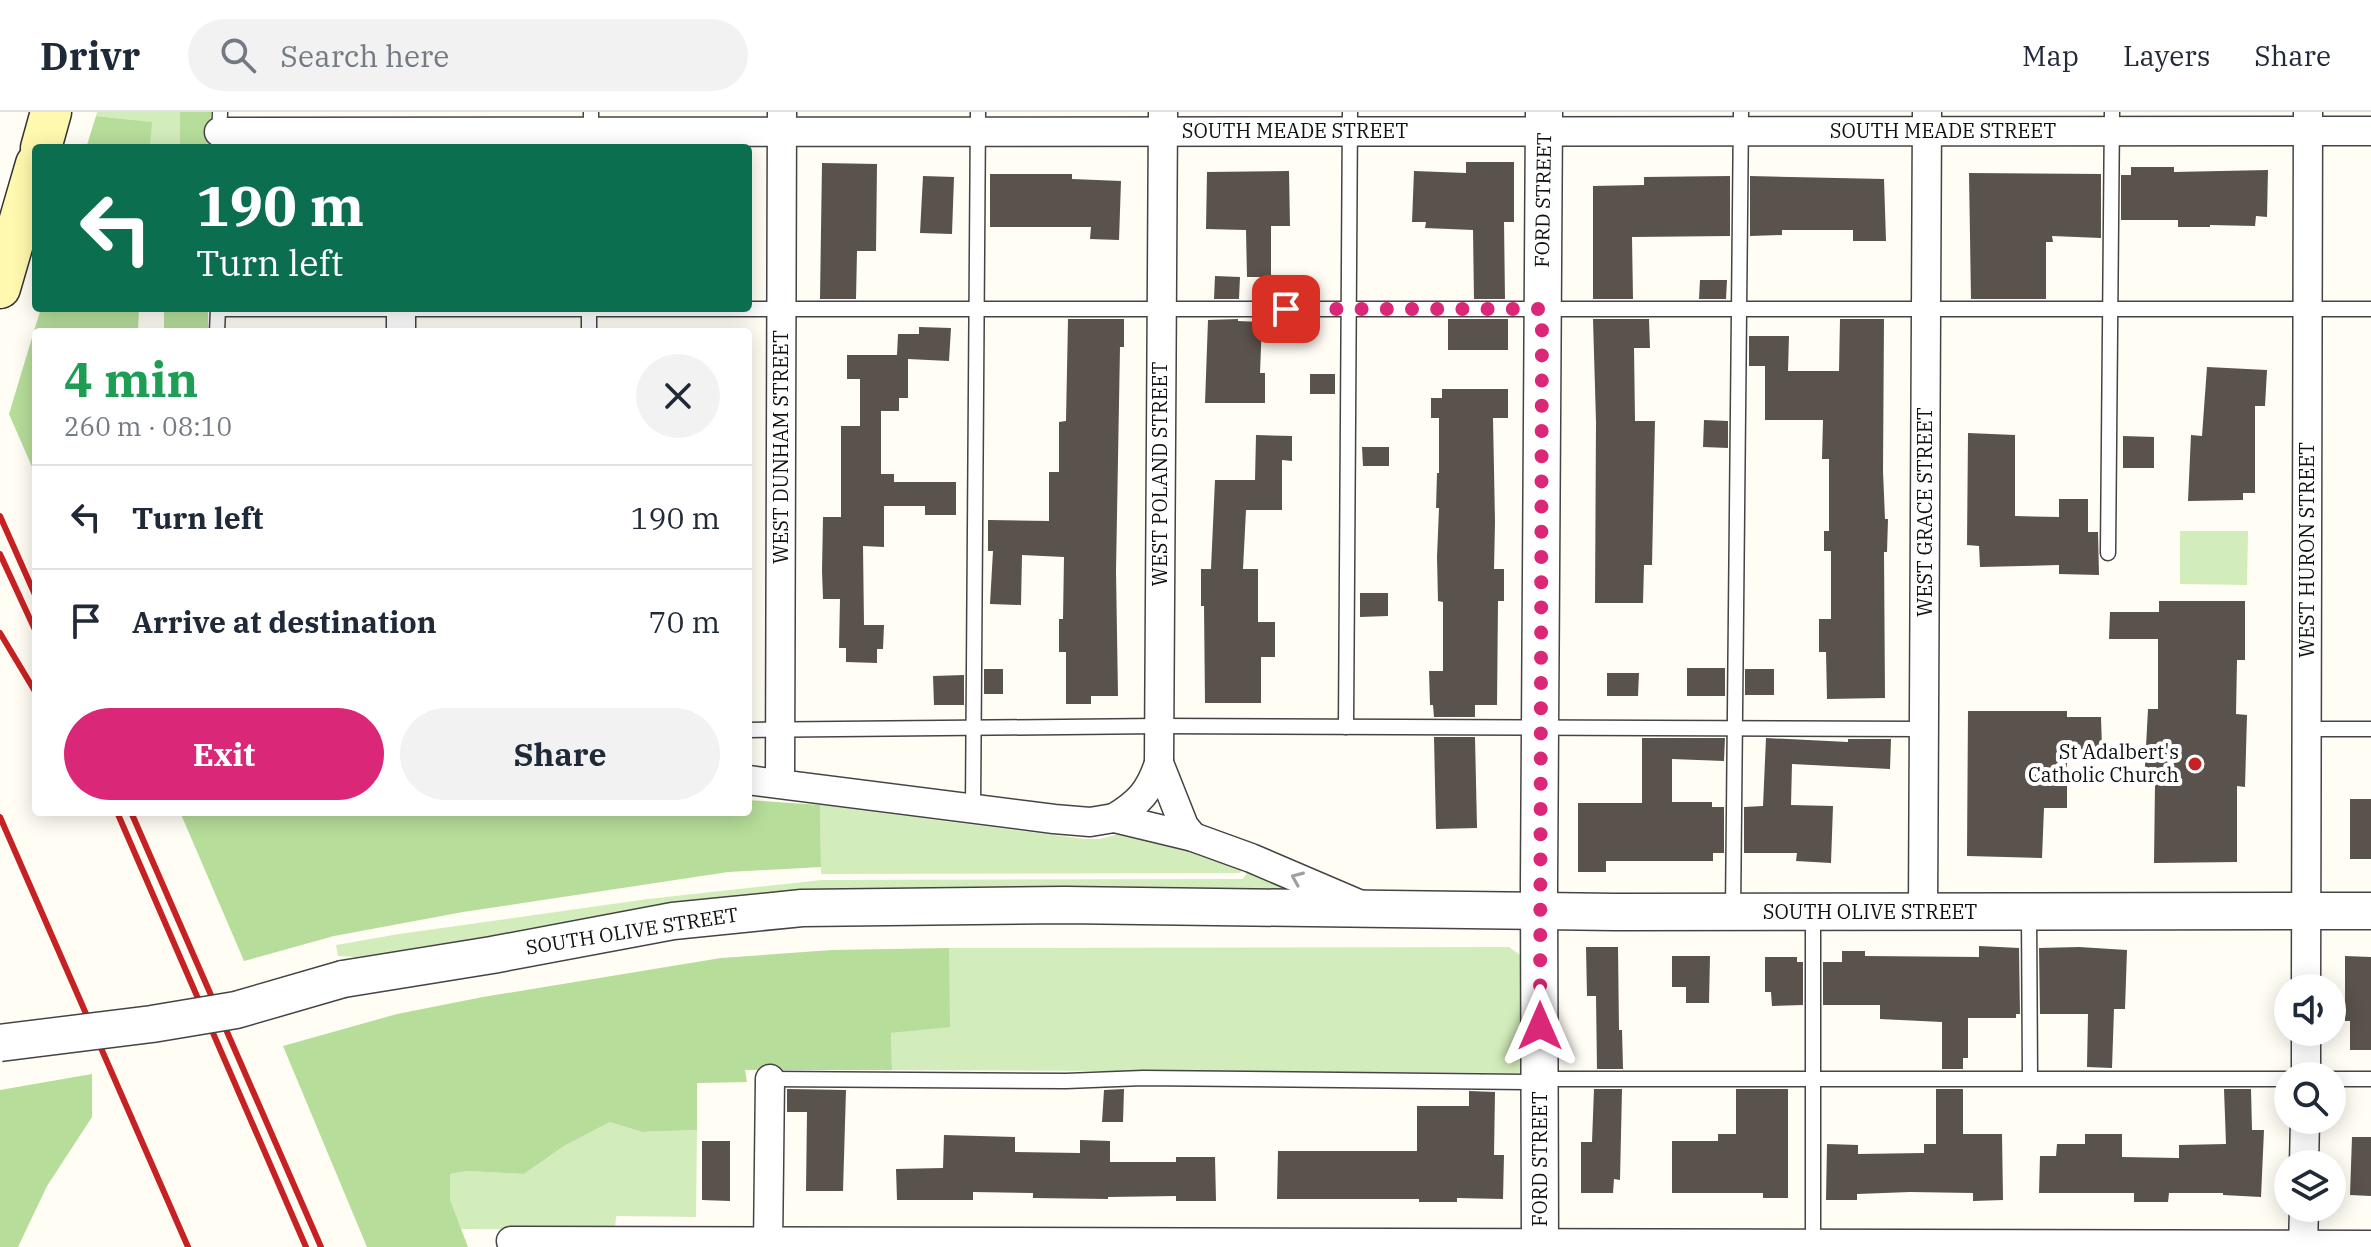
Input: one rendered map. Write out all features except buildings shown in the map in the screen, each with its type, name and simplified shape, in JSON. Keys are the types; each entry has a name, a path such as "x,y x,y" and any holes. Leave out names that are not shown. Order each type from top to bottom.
{"main road":[{"path":"42,144 51,112"},
{"path":"0,288 31,181"}],"street":[{"name":"WEST GRACE STREET","path":"1923,912 1927,121"},
{"name":"SOUTH MEADE STREET","path":"219,131 591,131 782,122 2308,121 2371,131"},
{"name":"WEST HURON STREET","path":"2306,974 2308,121"},
{"name":"WEST DUNHAM STREET","path":"780,783 782,122"},
{"name":"WEST POLAND STREET","path":"1114,818 1129,809 1152,787 1159,763 1163,122"},
{"name":"FORD STREET","path":"1540,1245 1544,122"},
{"path":"1159,763 1184,826 1193,837"},
{"name":"SOUTH OLIVE STREET","path":"752,780 1078,821 1114,818 1193,837 1369,908"},
{"name":"SOUTH OLIVE STREET","path":"0,1043 236,1010 343,979 673,921 802,908 1065,905 1539,912 2371,911"},
{"path":"768,1244 770,1079"},
{"path":"2303,1246 2304,1222"},
{"path":"511,1241 768,1244 2371,1245"}],"lane":[{"path":"2108,553 2112,121"},
{"path":"973,808 978,122"},
{"path":"1346,727 1350,122"},
{"path":"1733,912 1741,122"},
{"path":"752,309 2371,309"},
{"path":"752,730 1159,726 1924,729"},
{"path":"2307,729 2371,729"},
{"path":"1813,912 1813,1244"},
{"path":"2029,913 2030,1078"},
{"path":"770,1079 2274,1079"},
{"path":"2346,1079 2371,1079"}],"green space":[{"path":"97,112 180,112 180,144 150,144 151,122 96,116"},
{"path":"180,112 211,112 210,144 180,144"},
{"path":"96,116 152,122 150,144 87,144"},
{"path":"40,312 139,312 138,328 35,328"},
{"path":"164,312 208,312 208,328 164,328"},
{"path":"32,338 32,467 9,414"},
{"path":"2180,531 2248,531 2247,585 2180,584"},
{"path":"752,800 820,805 821,867 728,872 463,912 334,936 244,961 182,816 752,816"},
{"path":"820,805 1085,839 1100,839 1122,833 1183,846 1243,867 1240,873 821,874"},
{"path":"1249,870 1295,890 723,899 356,957 338,956 336,945 648,899 822,880 1243,879"},
{"path":"1509,947 1523,957 1524,1073 892,1070 891,1033 949,1026 949,948"},
{"path":"949,948 950,1027 891,1033 892,1070 745,1070 747,1082 697,1083 697,1130 642,1132 610,1122 564,1146 524,1174 467,1171 450,1174 450,1200 468,1247 367,1247 283,1046 397,1014 721,958 832,950"},
{"path":"92,1074 92,1117 47,1186 18,1247 0,1247 0,1090"},
{"path":"610,1122 642,1132 697,1130 696,1217 616,1216 615,1230 461,1229 449,1200 450,1174 467,1171 524,1174 564,1146"}],"railway":[{"path":"0,516 32,588"},
{"path":"0,554 32,623"},
{"path":"0,633 32,686"},
{"path":"119,816 306,1247"},
{"path":"133,816 321,1247"},
{"path":"0,817 188,1247"}],"place":[{"name":"St Adalbert's Catholic Church","path":"2195,764"}],"route":[{"path":"1286,309 1542,309 1540,1026"}]}
